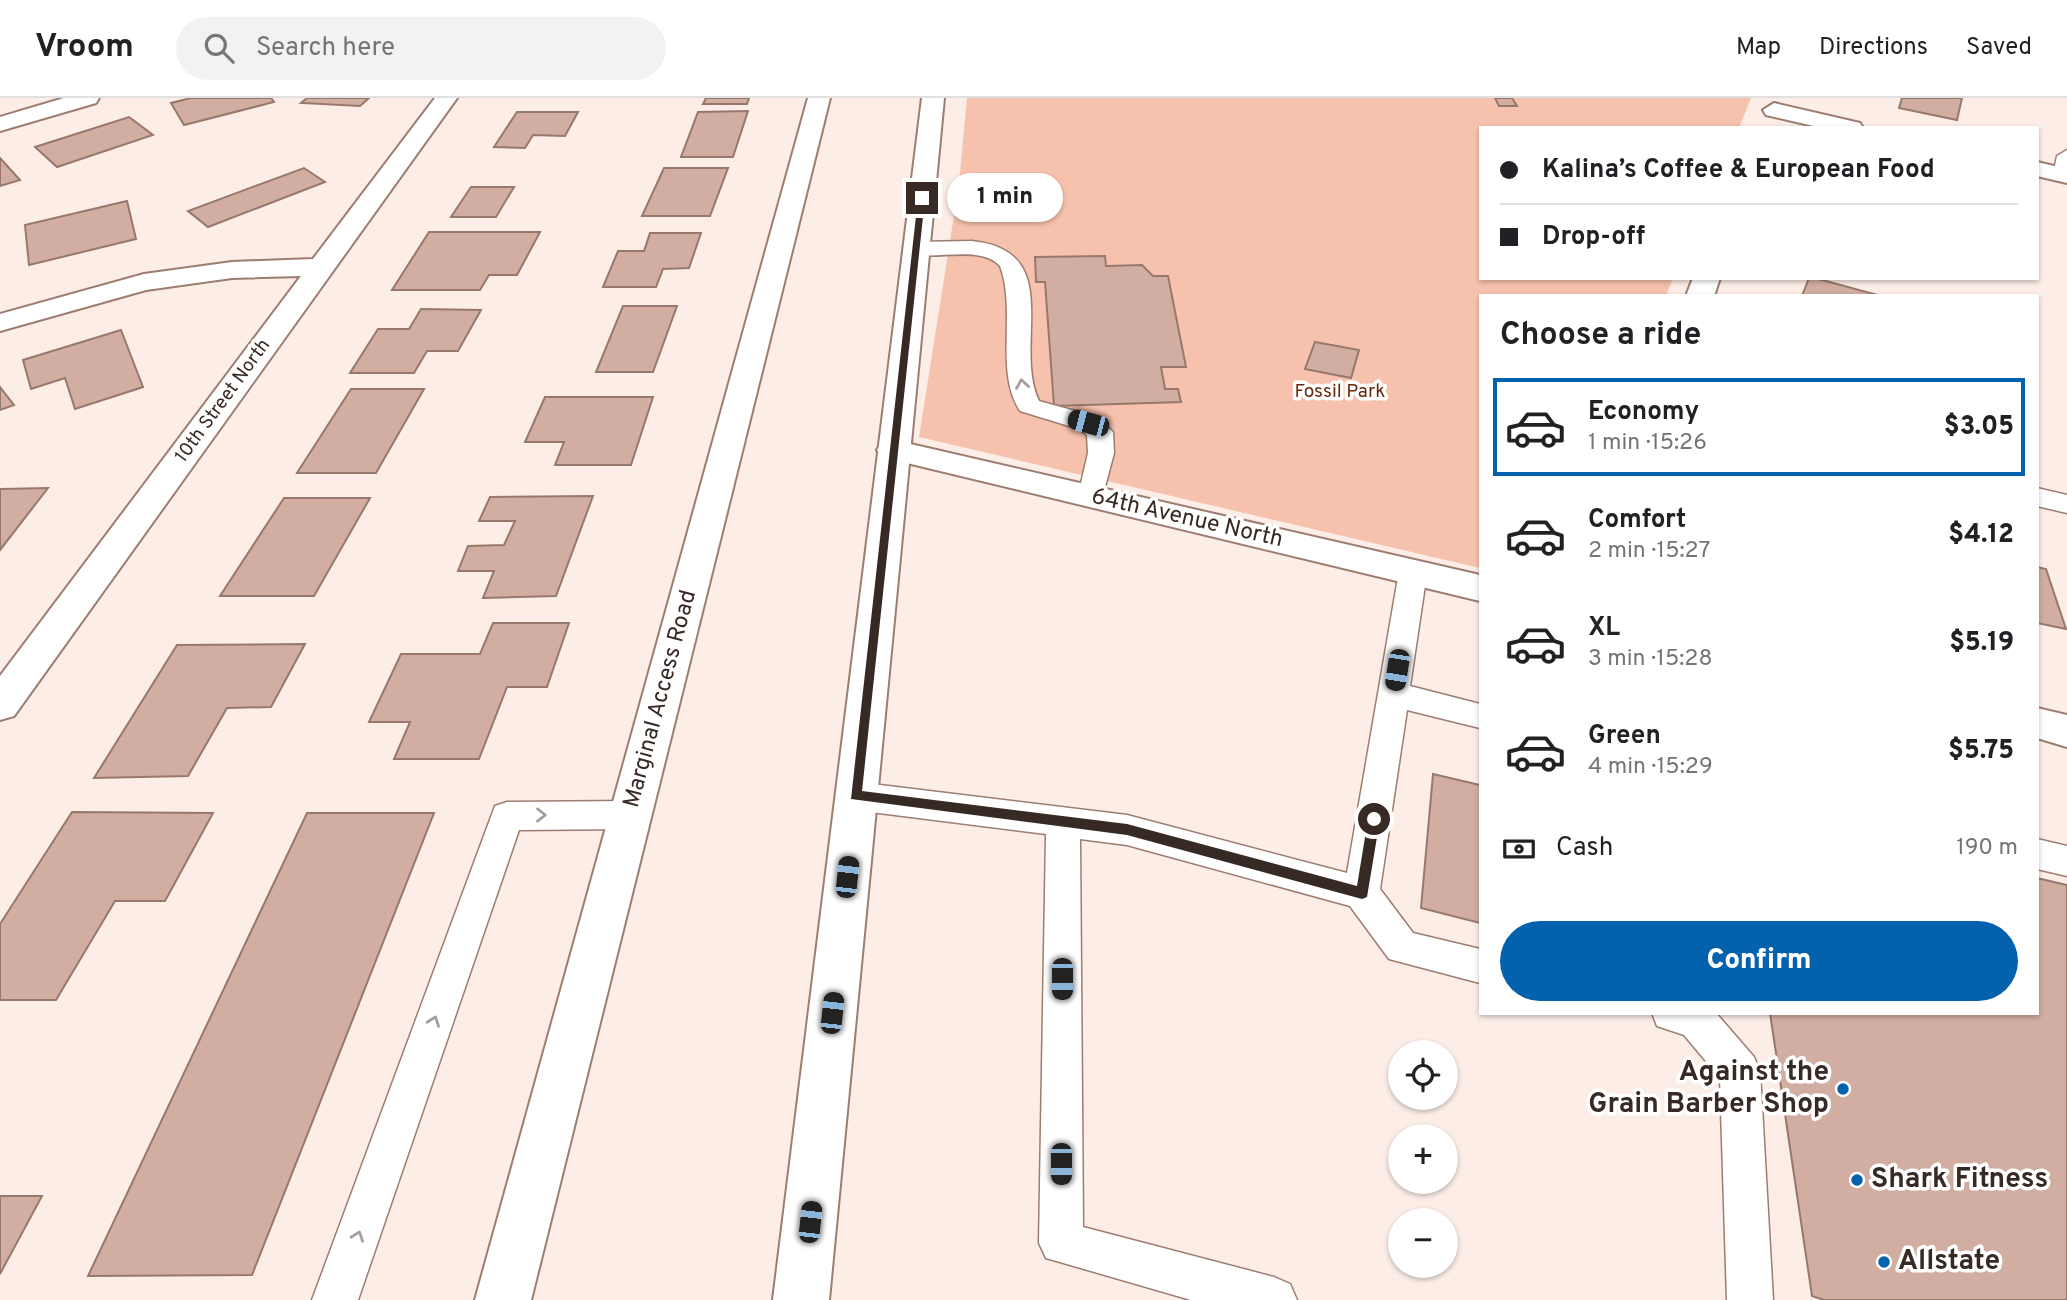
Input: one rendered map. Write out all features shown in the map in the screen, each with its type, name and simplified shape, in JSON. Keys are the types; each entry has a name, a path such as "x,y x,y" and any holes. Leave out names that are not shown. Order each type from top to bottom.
{"street":[{"path":"0,124 88,98"},
{"name":"10th Street North","path":"0,705 446,98"},
{"name":"Marginal Access Road","path":"503,1300 819,98"},
{"path":"801,1300 933,98"},
{"path":"1773,112 1842,126"},
{"path":"2039,169 2066,169"},
{"path":"0,323 145,282 232,270 321,267"},
{"name":"64th Avenue North","path":"893,450 1479,588"},
{"path":"2039,723 2067,730"}],"lane":[{"path":"916,248 989,250 1005,256 1013,269 1019,314 1021,387 1029,406 1088,423 1100,432 1101,453 1091,496"},
{"path":"2039,498 2067,504"},
{"path":"1362,893 1413,572"},
{"path":"1394,694 1479,716"},
{"path":"855,796 1127,830 1362,893 1402,947 1479,966"},
{"path":"335,1300 507,816 631,815"},
{"path":"1063,822 1061,1242 1274,1300"},
{"path":"2039,854 2067,861"},
{"path":"1678,1015 1696,1020 1740,1071 1750,1300"}],"green space":[{"name":"Fossil Park","path":"967,98 1751,98 1740,126 1479,126 1479,280 1672,280 1667,294 1479,294 1479,568 919,437 959,184"}],"building":[{"path":"191,98 271,98 274,102 184,125 171,103"},
{"path":"307,98 369,98 360,106 301,103"},
{"path":"706,98 749,98 747,104 703,104"},
{"path":"1495,98 1512,98 1517,106 1499,106"},
{"path":"1902,98 1962,98 1957,120 1899,108"},
{"path":"748,111 733,157 681,157 698,112"},
{"path":"517,112 578,112 565,136 533,135 525,148 494,147"},
{"path":"129,117 153,135 57,167 35,147"},
{"path":"0,158 20,180 0,186"},
{"path":"304,168 325,182 208,227 188,211"},
{"path":"664,168 728,168 710,216 642,216"},
{"path":"471,187 514,187 496,217 451,217"},
{"path":"127,201 136,239 29,265 25,225"},
{"path":"429,232 540,232 517,275 489,275 480,290 392,290"},
{"path":"650,233 701,233 689,268 663,269 656,287 603,287 618,251 644,251"},
{"path":"1105,256 1106,266 1142,265 1153,276 1168,276 1186,367 1161,367 1165,389 1178,389 1181,402 1054,406 1045,282 1036,282 1035,257"},
{"path":"1808,280 1822,280 1874,294 1803,294"},
{"path":"623,306 677,306 653,372 596,372"},
{"path":"421,309 481,310 458,351 427,351 414,373 350,373 378,329 409,329"},
{"path":"121,330 143,387 75,409 65,378 31,389 23,360"},
{"path":"1315,342 1359,350 1351,378 1305,369"},
{"path":"0,387 14,405 0,410"},
{"path":"351,389 424,389 376,473 297,473"},
{"path":"545,397 653,397 631,465 555,465 564,442 525,442"},
{"path":"48,488 0,550 0,489"},
{"path":"593,496 556,596 483,598 494,571 458,571 468,546 504,545 515,521 479,521 490,497"},
{"path":"284,498 370,498 314,596 220,596"},
{"path":"2039,567 2046,569 2066,629 2039,623"},
{"path":"493,623 569,623 547,687 507,687 479,759 394,759 410,722 369,722 401,654 480,654"},
{"path":"305,644 271,707 227,708 188,776 94,778 177,645"},
{"path":"1433,774 1479,785 1479,923 1421,908"},
{"path":"72,812 213,813 165,901 115,901 56,1000 0,1000 0,924"},
{"path":"307,813 434,813 252,1275 88,1276"},
{"path":"2039,878 2067,885 2067,1300 1824,1300 1812,1296 1770,1015 2039,1015"},
{"path":"0,1196 42,1196 0,1274"}],"place":[{"name":"Against the Grain Barber Shop","path":"1843,1089"},
{"name":"Shark Fitness","path":"1857,1180"},
{"name":"Allstate","path":"1884,1262"}],"route":[{"path":"922,198 855,796 1127,830 1362,893 1374,819"}]}
